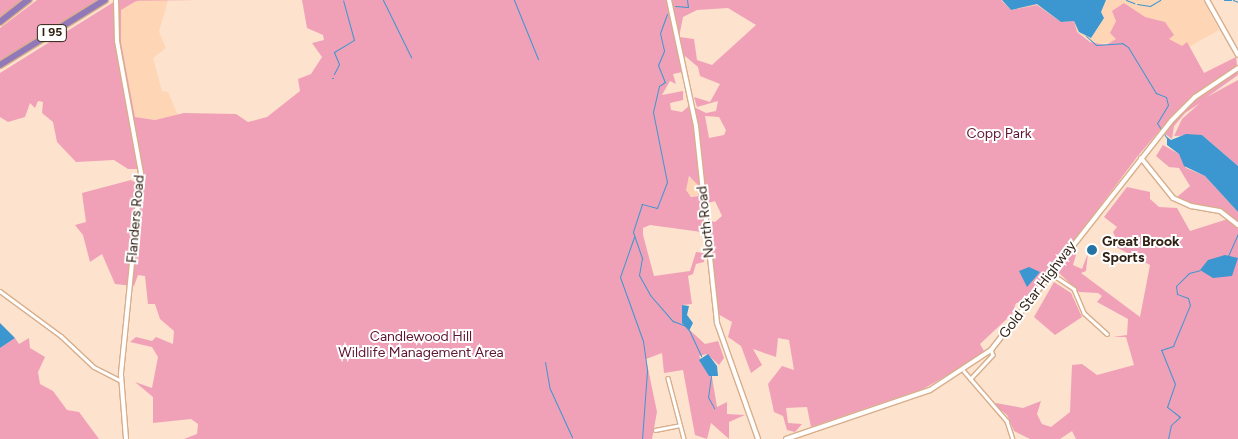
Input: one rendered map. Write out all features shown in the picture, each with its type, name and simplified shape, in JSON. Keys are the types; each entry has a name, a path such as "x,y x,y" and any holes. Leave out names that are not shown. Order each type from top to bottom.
{"highway":[{"path":"0,22 28,0"},
{"name":"I 95","path":"0,66 105,0"}],"main road":[{"name":"North Road","path":"669,0 694,117 717,324 758,439"},
{"path":"1207,0 1238,55"},
{"name":"Flanders Road","path":"116,2 119,51 141,173 121,380 126,439"},
{"name":"Gold Star Highway","path":"786,439 919,394 964,371 991,350 1162,132 1195,97 1238,68"},
{"path":"1141,158 1173,198 1220,211 1238,225"}],"street":[{"path":"1052,274 1074,289 1084,313 1107,334"},
{"path":"0,291 94,366 121,380"},
{"path":"970,379 992,355 991,350"},
{"path":"964,371 1007,421 1013,439"},
{"path":"668,378 684,439"},
{"path":"654,430 680,425"},
{"path":"805,432 806,439"}],"shaded area":[{"path":"138,0 168,0 159,32 166,48 153,58 162,91 168,92 178,115 155,120 135,117 121,42 121,10"},
{"path":"1001,0 1203,0 1219,30 1189,47 1205,75 1116,42 1096,44 1037,5 1011,10"},
{"path":"693,178 699,181 702,187 699,193 693,196 687,193 684,187 687,181"}],"green space":[{"path":"0,0 22,0 0,17"},
{"path":"37,0 99,0 0,61 0,28"},
{"path":"117,0 138,0 121,10 121,42 135,117 155,120 184,113 236,114 248,122 267,117 300,91 298,79 311,74 322,57 312,43 324,40 323,35 307,28 302,0 1001,0 1011,10 1037,5 1061,22 1074,21 1077,32 1090,42 1106,45 1116,39 1110,33 1116,21 1112,11 1124,3 1145,17 1165,22 1174,35 1169,39 1182,46 1187,42 1204,73 1236,57 1238,75 1207,97 1238,80 1238,166 1202,135 1174,136 1182,119 1200,103 1185,113 1174,126 1172,139 1160,130 1137,157 1029,301 1016,303 1012,314 980,344 984,351 973,361 923,389 811,427 807,407 786,408 788,423 802,424 795,432 787,430 783,416 774,412 768,384 782,366 794,370 789,340 778,338 776,357 753,349 762,365 751,373 741,346 728,337 732,322 718,314 709,233 650,225 643,228 643,235 654,276 690,271 696,252 705,253 704,262 696,264 693,274 688,276 692,304 682,305 683,324 705,344 718,341 724,358 719,365 707,354 699,356 712,377 717,407 727,402 727,414 745,415 729,422 729,439 711,423 707,439 695,435 683,370 664,373 662,353 646,359 657,412 652,439 184,439 197,434 198,424 191,419 153,423 153,397 135,382 152,388 158,357 152,347 130,342 136,337 152,341 156,337 173,344 174,331 160,319 155,304 148,304 145,276 138,275 134,286 115,284 102,254 90,262 83,235 75,225 86,222 82,193 131,180 145,188 145,178 139,169 128,169 114,160 76,162 57,142 53,122 42,113 43,102 38,101 35,108 30,103 25,117 8,122 0,117 0,73","holes":["728,8 756,25 712,65 697,60 694,39 679,37 683,17 697,10","685,56 698,67 700,76 720,84 710,102 694,97 697,107 718,101 716,111 706,113 690,105 682,112 671,110 670,103 683,100 683,91 662,95 670,81 676,84 673,74 682,72","705,116 719,117 726,130 724,135 709,138","689,176 700,187 698,196 691,197 686,190","715,201 722,216 715,222 707,220 705,204"]},
{"path":"1163,145 1179,154 1186,168 1205,176 1238,212 1238,439 1076,439 1072,431 1060,439 1030,439 1014,431 1007,415 990,402 1023,408 1041,401 1037,414 1042,424 1051,427 1070,412 1072,365 1082,364 1097,375 1134,365 1126,337 1113,337 1127,335 1128,319 1097,302 1102,296 1098,293 1079,292 1058,272 1071,252 1076,255 1073,265 1082,269 1088,253 1086,271 1081,273 1140,317 1150,265 1114,246 1119,244 1113,232 1117,227 1104,217 1127,187 1150,192 1150,199 1159,207 1177,208 1190,231 1231,218 1224,211 1199,207 1177,197 1190,186 1179,168 1169,167 1156,156"},
{"path":"1054,282 1071,293 1082,317 1055,335 1034,317"},
{"path":"15,338 19,344 29,338 30,348 45,357 38,372 40,384 53,391 67,410 79,412 99,439 0,439 0,348"}],"water":[{"path":"1002,0 1106,0 1101,12 1104,18 1091,38 1079,32 1074,21 1061,22 1037,4 1011,10"},
{"path":"1186,134 1202,135 1238,166 1238,212 1205,176 1184,166 1179,154 1167,145 1167,137 1171,140"},
{"path":"1225,255 1238,258 1232,276 1213,278 1200,270 1208,260"},
{"path":"1029,267 1040,272 1027,287 1019,271"},
{"path":"682,305 689,306 687,315 693,323 689,331 682,323"},
{"path":"0,323 15,338 0,348"},
{"path":"708,354 717,366 718,376 709,376 699,360"}],"waterway":[{"path":"334,74 339,64 334,52 354,40 343,0"},
{"path":"383,0 411,57"},
{"path":"514,0 538,59"},
{"path":"675,6 688,7 687,0"},
{"path":"1126,0 1134,3"},
{"path":"1137,4 1150,6 1160,0"},
{"path":"1224,0 1231,0"},
{"path":"1233,0 1238,2"},
{"path":"667,14 660,33 664,51 658,65 665,82 659,86 653,112 667,182 657,208 642,204 633,232 642,258 639,275 650,295 673,321 686,326"},
{"path":"1086,36 1096,45 1122,43 1128,47 1156,93 1166,97 1168,105 1157,123 1166,137"},
{"path":"1228,256 1238,234"},
{"path":"634,237 620,277 643,341 647,371 642,439"},
{"path":"1168,439 1171,425 1180,417 1167,407 1175,384 1161,350 1173,346 1190,305 1188,298 1177,294 1176,286 1189,273 1200,270"},
{"path":"689,330 701,356"},
{"path":"545,362 550,389 572,437"},
{"path":"711,376 708,397 714,408"}],"place":[{"name":"Great Brook Sports","path":"1092,250"}],"park label":[{"name":"Copp Park","path":"999,134"},
{"name":"Candlewood Hill Wildlife Management Area","path":"421,346"}]}
